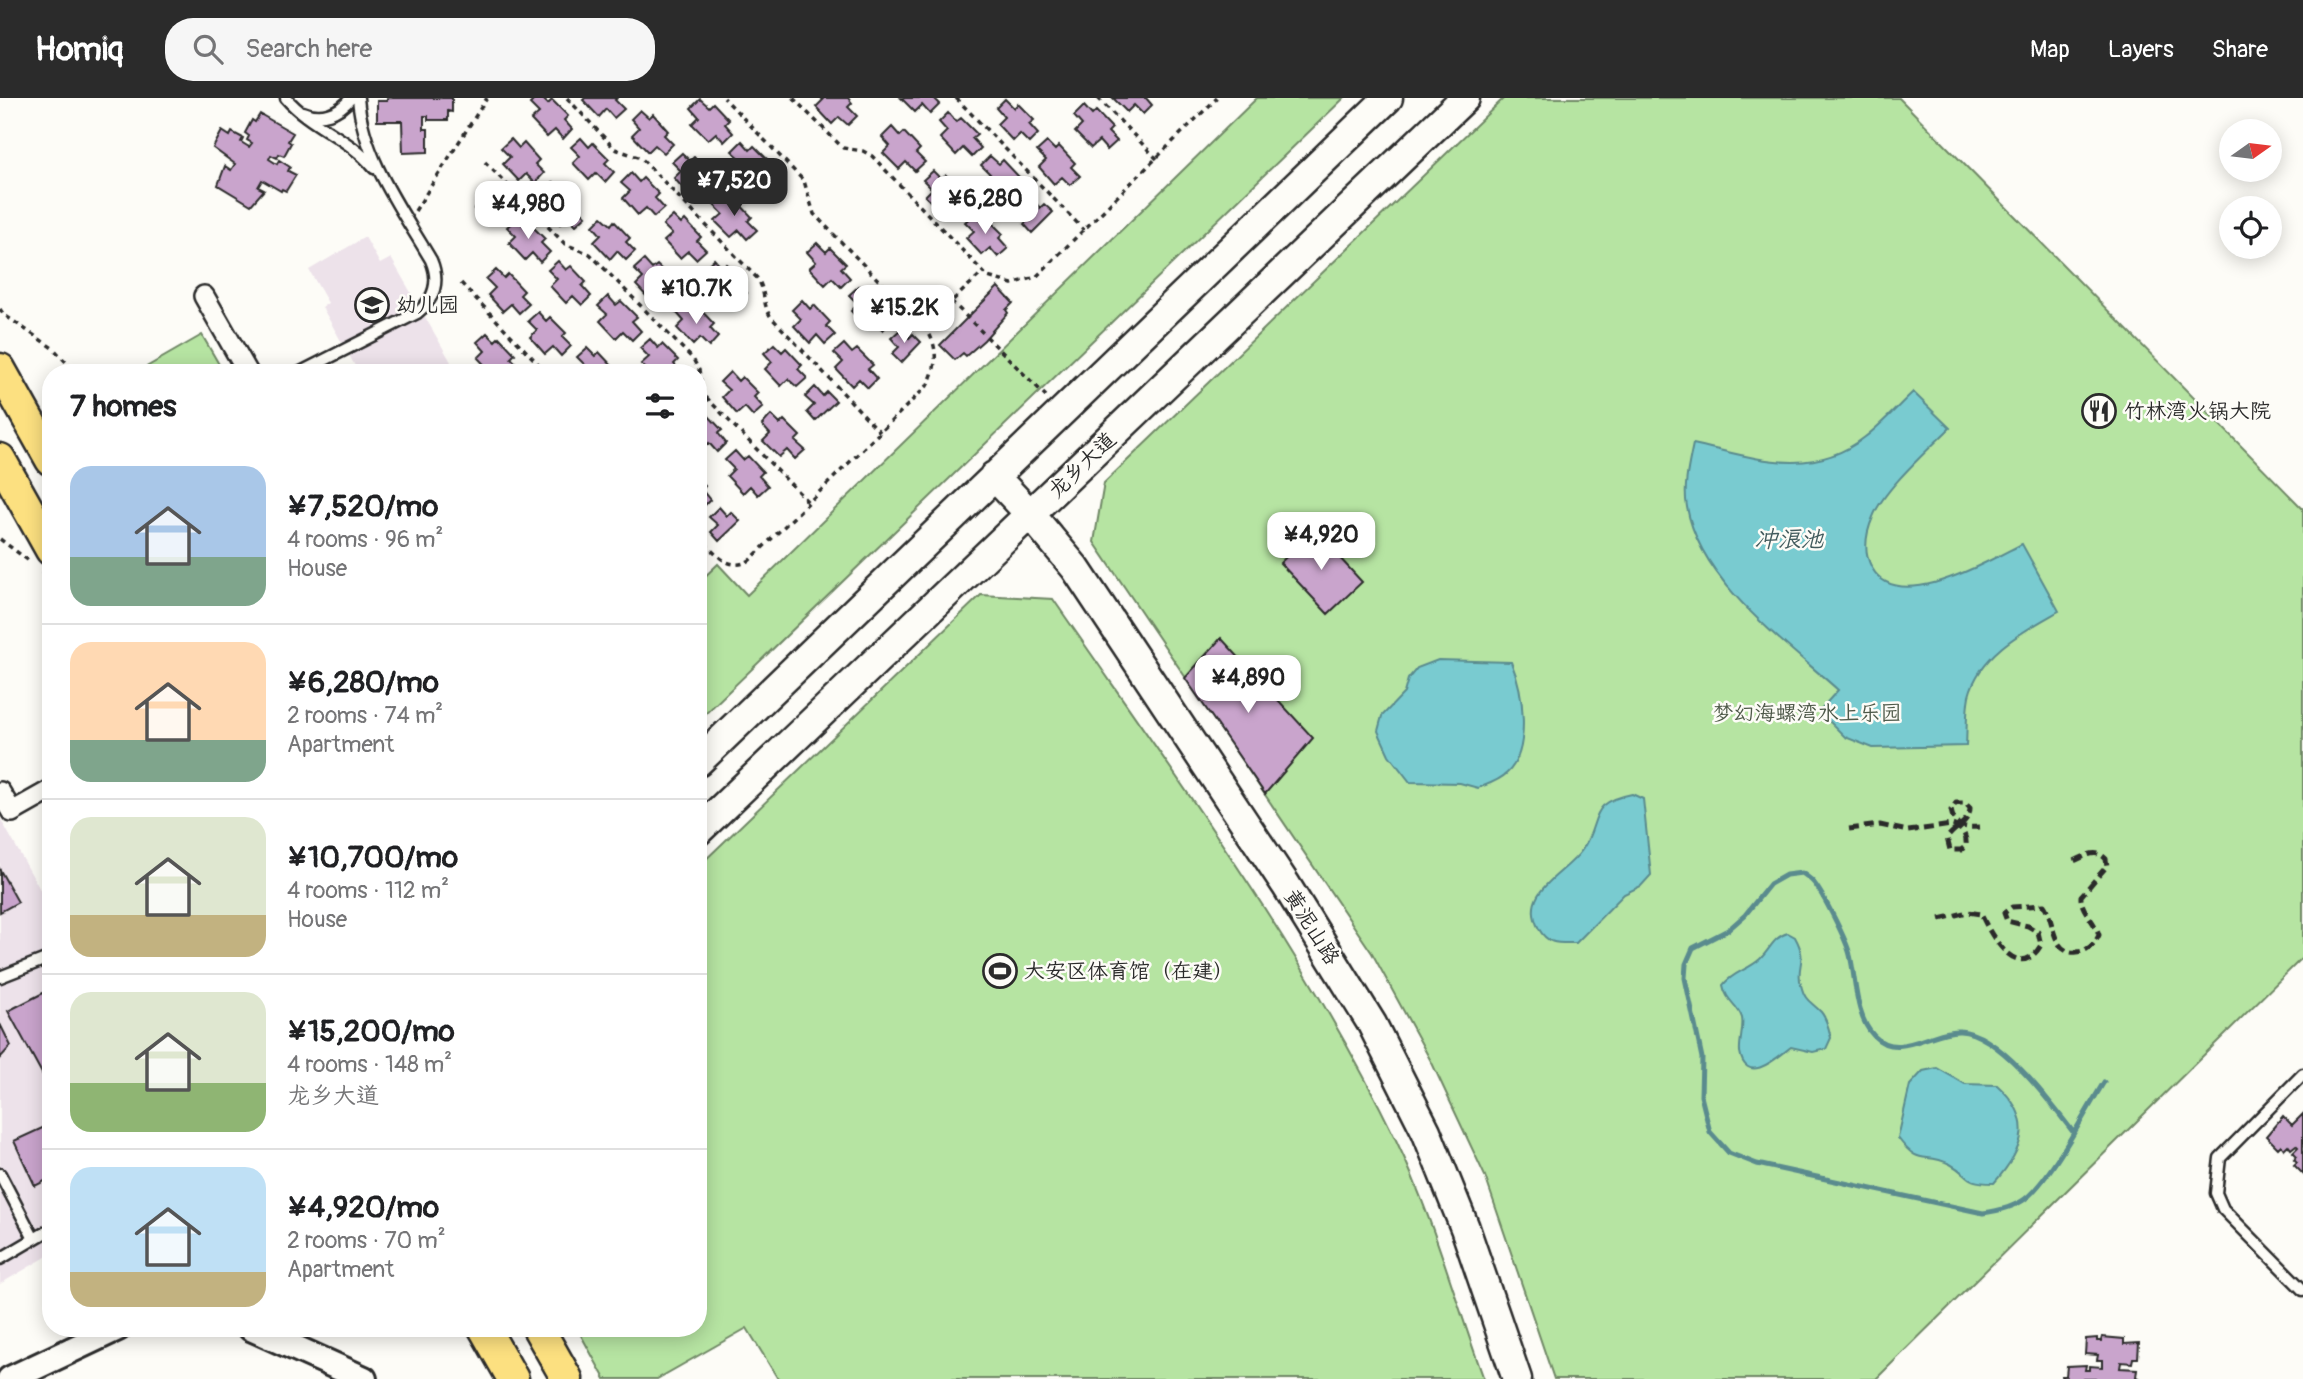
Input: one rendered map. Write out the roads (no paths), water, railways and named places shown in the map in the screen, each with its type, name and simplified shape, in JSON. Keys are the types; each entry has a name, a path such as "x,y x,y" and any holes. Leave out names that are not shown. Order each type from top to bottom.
{"main road":[{"path":"707,753 1388,98"},
{"name":"龙乡大道","path":"707,822 1465,98"},
{"path":"0,369 42,444"},
{"path":"2,465 42,534"},
{"name":"黄泥山路","path":"994,476 1076,569 1286,885 1372,1024 1426,1131 1456,1203 1491,1296 1517,1379"},
{"path":"489,1337 513,1379"},
{"path":"543,1337 567,1379"}],"street":[{"path":"204,296 243,364"},
{"path":"0,792 12,812 42,795"},
{"path":"10,1379 99,1337"},
{"path":"271,1337 364,1379"}],"lane":[{"path":"289,101 309,115 325,115 338,110 351,98"},
{"path":"317,364 417,313 431,299 436,283 433,267 365,140 358,98"},
{"path":"289,101 318,127 362,155 387,185"},
{"path":"0,978 42,961"},
{"path":"2303,1074 2220,1158 2216,1193 2223,1209 2303,1290"},
{"path":"0,1174 34,1239"},
{"path":"0,1259 42,1234"}],"water":[{"name":"冲浪池","path":"1913,392 1950,428 1907,470 1878,506 1867,536 1867,556 1872,568 1885,581 1902,586 1922,586 1988,562 2022,544 2059,611 2018,635 1993,655 1983,667 1969,696 1966,746 1873,748 1845,737 1819,711 1838,690 1747,609 1709,560 1695,534 1687,507 1686,484 1693,444 1781,462 1824,458 1845,450 1865,437"},
{"path":"1438,660 1511,662 1515,674 1522,703 1520,750 1507,773 1478,788 1460,783 1410,782 1389,755 1378,731 1382,716 1404,693 1408,679 1417,668"},
{"path":"1632,794 1643,799 1651,875 1641,886 1624,894 1576,943 1559,943 1546,938 1534,916 1534,904 1539,894 1582,850 1601,808 1608,802"},
{"path":"1788,933 1795,937 1801,952 1800,978 1803,991 1806,998 1823,1015 1831,1038 1826,1049 1813,1052 1791,1047 1763,1066 1749,1067 1743,1062 1740,1052 1742,1018 1723,985 1755,963 1775,941"},
{"path":"1937,1068 1965,1084 1997,1085 2017,1110 2021,1122 2019,1146 1994,1183 1977,1182 1941,1160 1917,1156 1898,1138 1910,1085 1923,1071"}],"waterway":[{"path":"2073,1132 2023,1071 2007,1056 1975,1035 1960,1031 1950,1032 1905,1045 1883,1043 1874,1036 1863,1019 1850,955 1844,939 1818,889 1802,873 1786,875 1770,884 1745,915 1728,930 1693,948 1686,964 1685,978 1702,1058 1701,1096 1710,1132 1729,1153 1757,1164 1983,1213 1999,1210 2025,1199 2046,1176 2104,1082"}],"railway":[{"path":"1849,829 1880,825 1908,831 1952,825 1956,826 1959,828 1962,830 1965,836 1966,846 1961,850 1950,850 1947,838 1950,834 1954,831 1958,827 1962,824 1965,821 1970,808 1965,803 1956,803 1951,810 1957,823 1961,825 1964,827 1979,827"},
{"path":"1940,919 1968,912 1981,914 1998,944 2015,958 2023,960 2032,956 2041,945 2038,932 2028,926 2007,921 2004,913 2012,907 2044,905 2062,948 2077,952 2088,949 2099,935 2083,906 2081,896 2107,866 2106,859 2098,854 2091,854 2074,861"}],"place":[{"name":"幼儿园","path":"372,305"},
{"name":"竹林湾火锅大院","path":"2099,411"},
{"name":"大安区体育馆（在建）","path":"1000,971"}],"park label":[{"name":"梦幻海螺湾水上乐园","path":"1807,713"}]}
